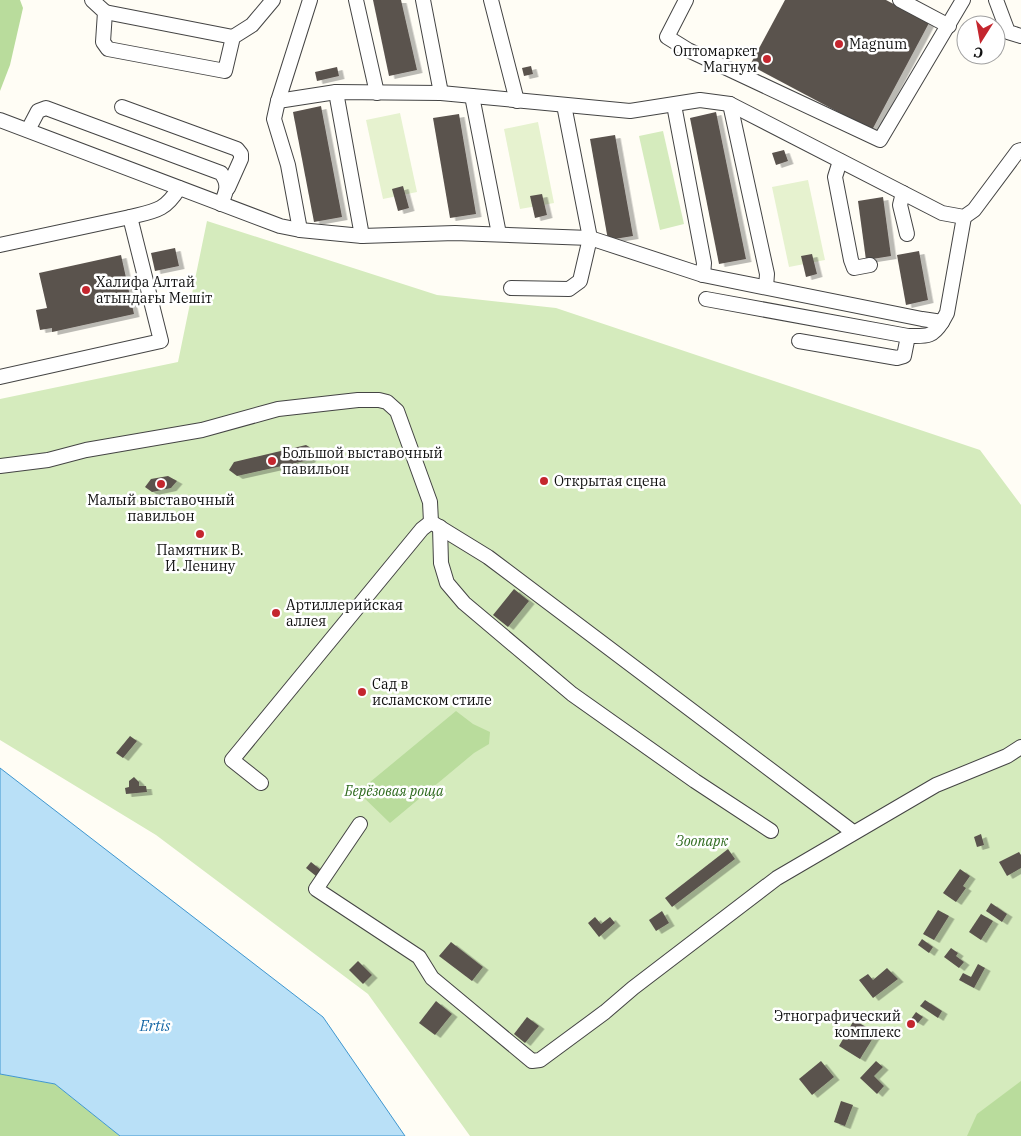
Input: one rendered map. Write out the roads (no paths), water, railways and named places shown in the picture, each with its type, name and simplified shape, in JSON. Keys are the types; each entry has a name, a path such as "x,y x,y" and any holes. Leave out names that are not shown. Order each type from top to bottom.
{"street":[{"path":"92,0 105,12 233,37 252,26 273,0"},
{"path":"300,230 288,165 274,119 310,0"},
{"path":"356,0 377,93"},
{"path":"424,0 441,93"},
{"path":"492,0 517,101"},
{"path":"686,0 667,37 688,50 880,140 963,0"},
{"path":"900,0 949,26"},
{"path":"996,0 1008,32 1021,36"},
{"path":"105,12 103,42 108,48 225,71 233,37"},
{"path":"278,101 336,92 441,93 630,111 700,100 730,104 942,213 964,217"},
{"path":"336,92 362,236"},
{"path":"472,96 499,234"},
{"path":"730,104 767,274 766,287"},
{"path":"511,288 570,289 580,281 590,238 564,105"},
{"path":"674,105 704,264 703,274"},
{"path":"122,107 237,150 241,154 241,159 221,204"},
{"path":"28,130 38,111 46,108 221,173 225,178 228,188"},
{"path":"0,120 280,226 300,230 362,236 499,234 590,238 703,274 942,322"},
{"path":"706,299 908,336 926,336 936,332 947,313 964,217 974,210 1018,151 1021,150"},
{"path":"840,161 835,178 851,260 854,268 870,266"},
{"path":"0,246 160,210 179,188"},
{"path":"903,193 900,206 907,234"},
{"path":"0,377 161,342 130,217"},
{"path":"799,341 897,358 904,356 908,336"},
{"path":"0,466 48,460 86,450 202,430 278,409 358,400 388,402 397,411 430,502 447,583 464,603 572,694 695,781 771,831"},
{"path":"261,783 232,760 422,529 436,525 488,557 853,832"},
{"path":"360,824 316,889 419,957 432,978 532,1061 548,1056 633,988 777,878 936,785 1007,756 1021,747"}],"water":[{"name":"Ertis","path":"0,768 323,1017 405,1136 120,1136 55,1084 0,1074"}],"place":[{"name":"Magnum","path":"839,44"},
{"name":"Оптомаркет Магнум","path":"767,59"},
{"name":"Халифа Алтай атындағы Мешіт","path":"86,290"},
{"name":"Большой выставочный павильон","path":"272,461"},
{"name":"Открытая сцена","path":"544,481"},
{"name":"Малый выставочный павильон","path":"161,484"},
{"name":"Памятник В. И. Ленину","path":"200,534"},
{"name":"Артиллерийская аллея","path":"276,613"},
{"name":"Сад в исламском стиле","path":"362,692"},
{"name":"Этнографический комплекс","path":"911,1024"}],"park label":[{"name":"Берёзовая роща","path":"394,791"},
{"name":"Зоопарк","path":"702,841"}]}
